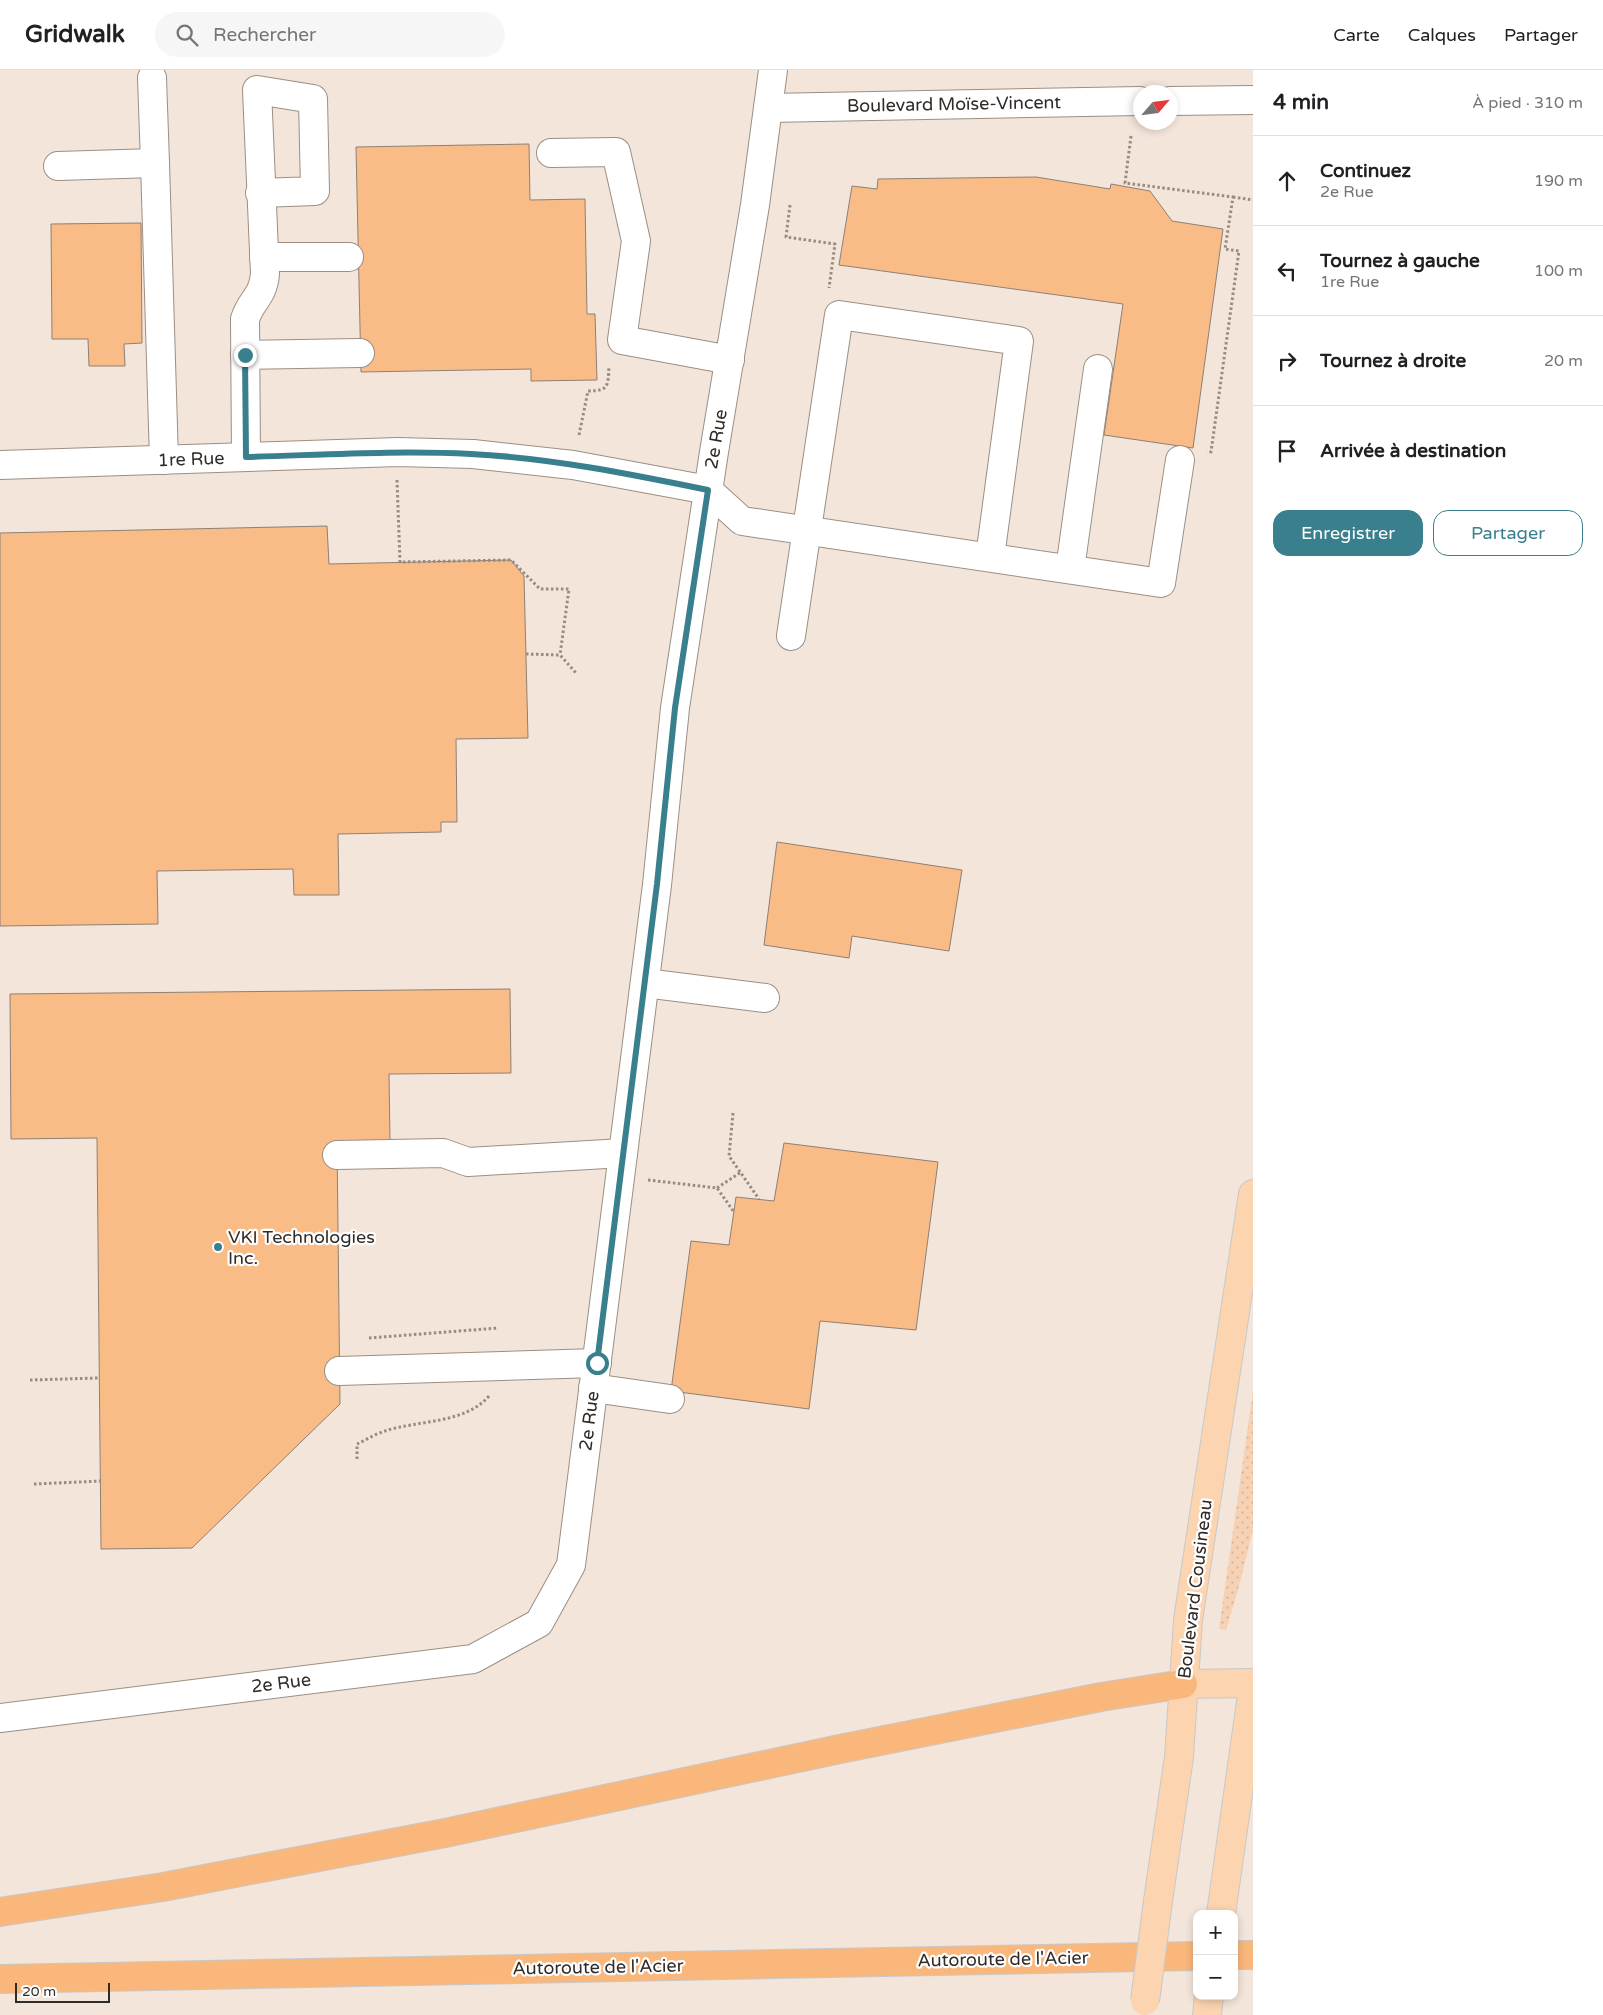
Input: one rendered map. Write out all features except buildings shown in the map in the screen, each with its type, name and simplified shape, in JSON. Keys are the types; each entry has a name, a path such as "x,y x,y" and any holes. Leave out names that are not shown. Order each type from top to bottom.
{"highway":[{"path":"0,1912 163,1888 445,1833 1072,1703 1183,1684"},
{"path":"1238,1955 1253,1955"},
{"name":"Autoroute de l'Acier","path":"0,1979 1193,1956"}],"main road":[{"name":"Boulevard Cousineau","path":"1143,2015 1179,1757 1188,1620 1253,1194"},
{"path":"1183,1684 1253,1683"},
{"path":"1222,1907 1253,1688"},
{"path":"1207,2015 1209,2000"}],"street":[{"name":"2e Rue","path":"0,1718 473,1658 540,1623 571,1566 657,884 675,708 730,360 772,70"},
{"path":"152,78 164,460"},
{"path":"1178,100 1253,100"},
{"name":"Boulevard Moïse-Vincent","path":"768,108 1133,101"},
{"path":"551,152 616,152 636,241 622,340 730,360"},
{"path":"58,166 155,163"},
{"path":"246,457 245,319 248,309 261,294 264,285 260,193"},
{"path":"264,257 349,257"},
{"path":"792,636 806,530 840,315 1019,341 990,557"},
{"path":"245,355 360,353"},
{"path":"1070,569 1098,369"},
{"name":"1re Rue","path":"0,465 398,452 473,454 583,467 708,490"},
{"path":"708,490 742,520 1161,583 1192,455"},
{"path":"645,982 765,998"},
{"path":"337,1155 442,1153 468,1162 622,1165"},
{"path":"340,1371 500,1366 595,1376 670,1399"}],"path":[{"path":"1131,136 1125,183 1253,200"},
{"path":"1192,455 1211,452 1239,251 1225,249 1233,197"},
{"path":"790,205 786,237 835,244 828,295"},
{"path":"579,435 588,391 600,391 606,388 608,383 609,364 606,359"},
{"path":"398,452 400,562 511,560 540,589 569,589 560,656"},
{"path":"526,654 560,656 576,673"},
{"path":"733,1113 729,1156 759,1200"},
{"path":"622,1165 717,1188 734,1212"},
{"path":"717,1188 741,1172"},
{"path":"359,1338 498,1328"},
{"path":"357,1459 357,1444 384,1431 442,1420 481,1406 498,1385 500,1366"},
{"path":"30,1380 99,1378"},
{"path":"34,1484 100,1481"}],"shaded area":[{"path":"1253,1391 1253,1530 1226,1630 1219,1629"}],"place":[{"name":"VKI Technologies Inc.","path":"218,1247"}],"route":[{"path":"245,355 246,457 398,452 473,454 573,465 708,490 675,708 657,884 597,1363"}]}
